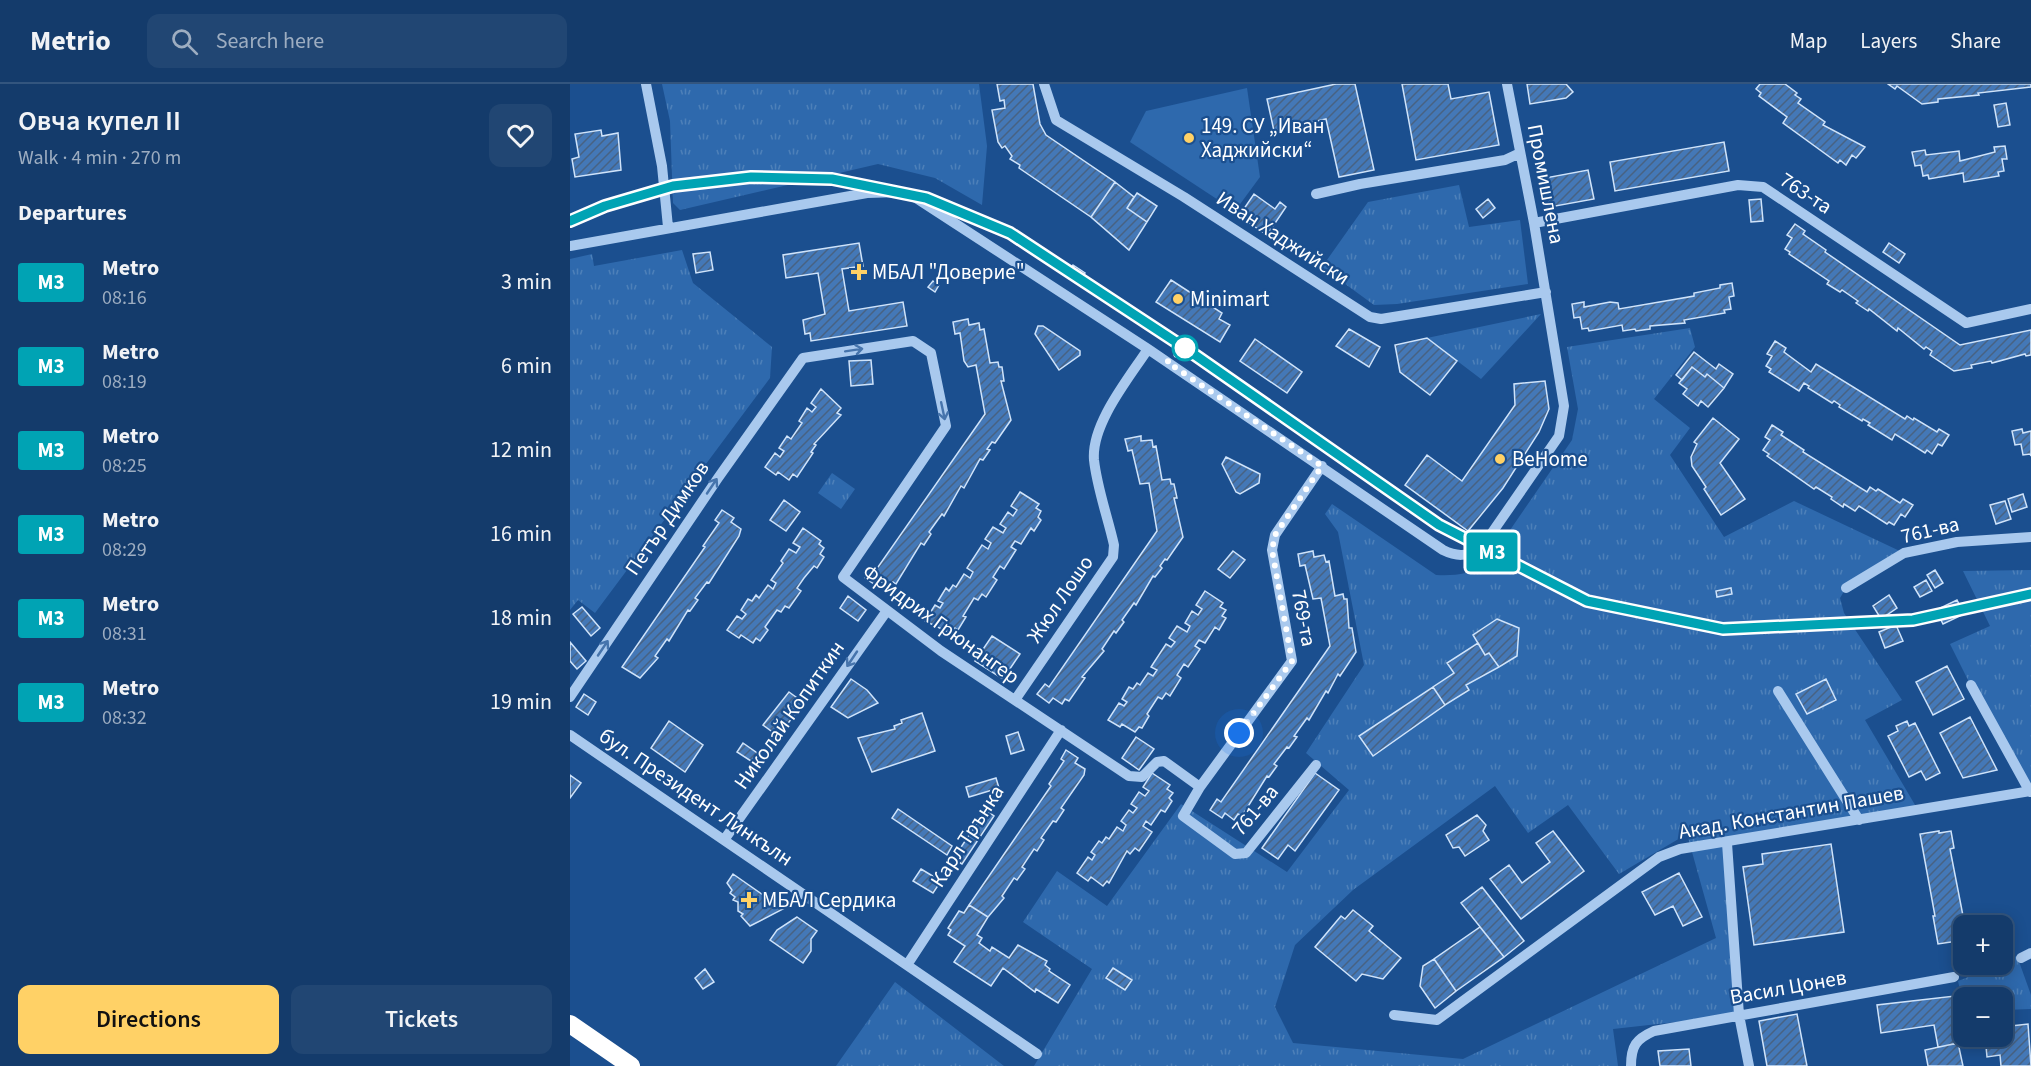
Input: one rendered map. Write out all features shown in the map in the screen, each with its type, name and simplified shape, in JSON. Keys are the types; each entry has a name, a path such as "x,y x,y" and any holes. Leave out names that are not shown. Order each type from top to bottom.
{"highway":[{"path":"570,1024 631,1066"}],"street":[{"path":"646,84 662,166 668,227"},
{"name":"Иван Хаджийски","path":"1044,84 1048,102 1056,120 1370,317 1381,319 1546,292"},
{"name":"Промишлена","path":"570,246 867,193 899,192 925,202 1148,349 1443,550 1453,555 1467,556 1480,550 1559,436 1564,406 1534,223 1507,84"},
{"path":"1316,194 1331,184 1406,176 1505,160 1520,153"},
{"path":"1404,165 1406,176"},
{"name":"763-та","path":"1534,223 1738,185 1763,187 1966,323 2031,309"},
{"name":"Петър Димков","path":"570,697 802,358 914,341 931,353"},
{"name":"Жюл Лошо","path":"1015,700 1113,557 1114,545 1094,459 1096,442 1107,412 1148,349"},
{"name":"Фридрих Грюнангер","path":"931,353 946,426 843,577 886,612 1135,779 1142,777 1156,762 1164,761 1200,787"},
{"name":"769-та","path":"1200,787 1292,661 1273,563 1275,535 1322,466"},
{"name":"761-ва","path":"1846,588 1904,553 1957,542 2031,537"},
{"name":"Николай Копиткин","path":"724,840 886,612"},
{"path":"1971,686 2030,791"},
{"path":"1778,691 1859,820"},
{"name":"Карл Трънка","path":"906,965 1061,730"},
{"name":"бул. Президент Линкълн","path":"570,735 1037,1054"},
{"name":"761-ва","path":"1200,787 1185,811 1185,819 1235,854 1246,853 1316,765"},
{"name":"Акад. Константин Пашев","path":"1394,1015 1437,1020 1659,857 1680,849 2030,791"},
{"path":"1727,843 1739,1015 1749,1066"},
{"name":"Васил Цонев","path":"1631,1066 1633,1045 1637,1040 1654,1031 1954,977"}],"green space":[{"path":"662,84 979,84 987,146 982,205 935,178 878,164 680,210 673,203 670,121"},
{"name":"149. СУ „Иван Хаджийски“","path":"1247,88 1260,177 1235,211 1130,142 1146,111"},
{"path":"1459,185 1469,227 1520,220 1528,284 1397,304 1374,305 1322,267 1368,202"},
{"path":"682,250 693,283 772,347 770,378 595,613 578,600 570,610 570,259 592,254 594,266"},
{"path":"1541,314 1481,379 1427,338"},
{"path":"1690,328 1695,347 1654,399 1690,428 1670,455 1724,537 1794,501 1904,553 1846,588 1840,598 1844,613 1902,700 1865,720 1918,810 1727,843 1739,1015 1613,1029 1618,1066 1034,1066 1092,969 1023,922 1057,871 1107,906 1181,804 1287,872 1349,790 1306,753 1364,665 1338,532 1325,514 1332,504 1436,575 1462,574 1486,565 1572,440 1578,409 1567,347","holes":["1495,786 1528,833 1568,805 1619,874 1687,834 1716,938 1463,1059 1293,1043 1275,1007 1295,945 1353,890"]},
{"path":"832,473 855,489 841,509 818,493"},
{"path":"2031,570 2031,791 1971,686 1950,644 1990,626 1963,571"},
{"path":"2017,956 2031,995 2031,1009 2013,1010 2013,987 1959,987 1958,981 1974,975 2013,975 2013,958"},
{"path":"895,982 1004,1066 836,1066"}],"building":[{"path":"997,84 1033,84 1040,124 1046,135 1115,182 1091,217 1019,168 1020,165 1010,159 1012,156 1005,146 1002,148 998,142 992,110 1005,108 1004,100 1000,101"},
{"path":"1336,84 1355,84 1374,170 1339,177 1326,119 1274,131 1267,99"},
{"path":"1402,84 1448,84 1451,99 1489,92 1499,145 1416,160"},
{"path":"1527,84 1566,84 1573,92 1566,98 1530,104"},
{"path":"1760,84 1785,84 1797,93 1795,95 1801,99 1798,103 1825,122 1823,125 1865,147 1856,158 1852,155 1846,165 1840,160 1838,163 1783,123 1787,117 1759,96 1761,93 1756,89"},
{"path":"1888,84 2031,84 2031,87 1938,99 1938,102 1922,104 1897,86 1895,89"},
{"path":"2006,103 2010,125 1998,127 1994,105"},
{"path":"601,130 602,136 618,133 621,170 575,177 572,159 579,157 575,134"},
{"path":"1724,142 1729,171 1615,191 1610,162"},
{"path":"2005,146 2007,159 2002,159 2004,171 1998,172 1999,176 1964,182 1963,173 1929,179 1928,175 1923,176 1921,165 1915,166 1912,152 1925,150 1926,155 1959,151 1960,161 1995,152 1994,147"},
{"path":"1588,170 1594,199 1550,207 1545,178"},
{"path":"1115,182 1134,197 1127,208 1147,222 1129,250 1091,217"},
{"path":"1137,193 1157,206 1147,222 1127,208"},
{"path":"1254,194 1275,209 1280,202 1286,207 1267,235 1239,216"},
{"path":"1488,199 1495,208 1483,218 1476,209"},
{"path":"1761,199 1763,221 1751,222 1749,200"},
{"path":"1795,224 1805,231 1803,234 1826,250 1825,252 1960,345 2031,330 2031,355 2026,356 2025,354 1992,363 1991,361 1971,365 1972,368 1954,371 1930,355 1932,351 1926,347 1924,349 1898,328 1897,331 1869,309 1868,311 1856,303 1858,301 1842,290 1840,292 1827,284 1829,281 1789,254 1790,252 1785,249 1792,238 1787,235"},
{"path":"859,243 863,266 842,269 849,311 903,302 907,326 811,341 810,333 805,334 803,320 825,314 818,273 786,278 783,255"},
{"path":"1889,243 1905,254 1899,263 1883,252"},
{"path":"710,252 713,270 696,273 693,254"},
{"path":"1073,265 1085,273 1082,278 1070,270"},
{"path":"1171,280 1222,313 1219,319 1230,325 1220,342 1156,302"},
{"path":"933,281 939,285 935,292 928,287"},
{"path":"1732,283 1734,296 1729,297 1731,309 1724,310 1725,313 1684,320 1685,323 1650,326 1650,329 1636,331 1635,329 1623,331 1622,325 1589,331 1588,328 1582,329 1580,317 1574,318 1572,304 1584,302 1584,307 1610,302 1618,303 1619,309 1694,296 1694,293"},
{"path":"968,319 969,325 979,323 980,330 984,329 990,363 998,362 999,367 1002,367 1004,381 1001,381 1011,420 995,443 992,442 987,449 990,450 983,460 980,459 964,488 961,486 944,516 942,514 929,532 931,534 924,545 921,543 896,584 893,582 889,587 880,581 877,586 865,578 872,567 876,570 985,414 976,365 968,367 964,361 960,333 955,334 953,322"},
{"path":"1038,326 1043,326 1080,351 1080,355 1059,370 1035,334"},
{"path":"1349,329 1380,347 1369,367 1336,346"},
{"path":"1427,338 1457,361 1430,395 1400,372 1395,345"},
{"path":"1255,339 1302,372 1287,393 1240,361"},
{"path":"1775,341 1786,348 1784,352 1811,372 1816,364 1905,419 1907,416 1913,420 1914,418 1937,432 1939,429 1949,435 1942,446 1938,444 1932,454 1927,450 1925,453 1895,434 1892,440 1868,425 1870,423 1863,419 1862,421 1839,407 1840,405 1834,401 1832,403 1804,383 1799,391 1769,372 1771,369 1766,366 1772,356 1767,354"},
{"path":"1694,352 1716,369 1719,364 1733,374 1724,388 1707,374 1705,377 1692,367 1682,380 1676,375"},
{"path":"871,360 873,384 851,386 849,361"},
{"path":"1692,367 1705,377 1707,374 1724,388 1708,407 1701,401 1698,406 1683,394 1687,389 1679,383"},
{"name":"BeHome","path":"1545,381 1549,409 1539,432 1503,488 1468,531 1405,485 1427,455 1462,481 1515,405 1514,384"},
{"path":"821,389 841,408 837,413 841,415 814,444 816,445 811,452 813,453 797,477 793,474 789,480 778,472 776,475 765,467 775,453 780,457 784,451 779,448 787,436 791,439 802,423 799,421 807,408 812,412 816,407 811,403"},
{"path":"1713,418 1739,439 1720,463 1745,499 1721,515 1692,466 1691,457 1697,444 1694,442"},
{"path":"1772,425 1783,432 1781,435 1804,450 1803,452 1867,492 1870,487 1876,491 1878,489 1900,503 1903,499 1913,505 1905,517 1901,514 1894,525 1889,522 1887,524 1859,506 1855,511 1844,504 1843,507 1831,499 1832,497 1816,487 1814,489 1767,456 1769,454 1763,450 1770,440 1765,437"},
{"path":"2022,429 2023,433 2031,431 2031,456 2030,454 2023,455 2021,444 2015,445 2012,431"},
{"path":"1141,436 1141,441 1152,440 1153,447 1156,446 1162,480 1170,479 1171,484 1174,484 1177,498 1174,498 1183,537 1160,566 1162,568 1155,577 1153,576 1136,605 1134,603 1122,620 1124,622 1116,633 1114,631 1102,649 1104,651 1082,677 1085,678 1069,701 1065,699 1062,704 1053,698 1049,703 1037,694 1045,684 1049,687 1157,531 1149,483 1140,484 1132,450 1128,451 1125,439"},
{"path":"1226,457 1260,474 1259,483 1240,494 1236,492 1222,464"},
{"path":"1020,492 1039,504 1036,508 1041,511 1038,517 1041,520 1034,531 1031,528 1021,544 1015,541 1011,547 1016,550 1004,569 1000,566 993,577 997,580 986,597 982,594 978,600 974,598 963,616 966,617 958,630 955,628 952,634 925,621 935,605 940,608 943,603 938,601 946,588 949,591 953,585 956,587 964,574 970,578 973,572 967,568 982,545 988,549 991,543 985,539 993,527 1003,533 1006,528 1000,524 1008,512 1013,516 1017,510 1011,506"},
{"path":"2023,494 2027,507 2012,512 2008,499"},
{"path":"784,500 800,512 786,531 770,520"},
{"path":"2005,501 2011,519 1996,524 1990,505"},
{"path":"722,510 734,518 731,522 741,529 739,536 709,583 707,582 695,598 698,600 690,611 688,610 669,641 667,639 655,656 658,658 640,678 622,667 705,547 703,546 719,523 715,520"},
{"path":"803,528 821,541 819,544 824,548 820,554 824,557 817,568 814,566 797,588 801,591 789,608 785,606 781,612 777,610 765,627 768,630 760,641 756,638 753,643 741,635 739,638 727,630 737,616 742,619 746,614 741,610 748,599 752,601 756,595 759,598 768,585 773,589 776,583 771,580 783,563 781,561 789,549 796,553 800,547 793,543"},
{"path":"1233,551 1245,560 1230,578 1218,569"},
{"path":"1313,551 1314,557 1324,555 1326,562 1329,561 1335,596 1343,594 1344,599 1347,599 1349,628 1352,628 1356,652 1340,676 1338,674 1328,693 1326,691 1309,720 1307,718 1294,736 1297,737 1289,748 1287,747 1274,764 1277,766 1269,777 1267,776 1242,816 1238,814 1234,820 1225,813 1222,818 1210,810 1217,799 1221,802 1330,646 1321,598 1313,599 1305,565 1300,566 1298,554"},
{"path":"1935,570 1943,583 1935,588 1927,575"},
{"path":"1926,580 1932,591 1920,597 1914,587"},
{"path":"1731,588 1732,594 1717,597 1716,591"},
{"path":"1205,591 1223,603 1220,607 1226,610 1222,616 1226,618 1219,630 1215,627 1205,643 1199,640 1195,646 1200,649 1188,667 1184,664 1177,675 1181,678 1170,696 1166,693 1162,699 1158,697 1147,714 1149,716 1142,728 1139,727 1135,732 1122,724 1120,727 1108,720 1119,703 1124,706 1127,702 1122,699 1129,687 1133,689 1137,683 1140,685 1148,673 1153,676 1157,670 1151,667 1166,644 1171,647 1175,642 1169,638 1177,626 1187,632 1190,626 1185,623 1192,611 1198,615 1202,609 1196,605"},
{"path":"1889,595 1897,608 1881,619 1873,606"},
{"path":"848,596 866,610 858,621 840,608"},
{"path":"1957,600 1964,614 1943,624 1936,610"},
{"path":"582,607 600,628 591,636 573,614"},
{"path":"1497,619 1519,628 1517,656 1499,667 1489,653 1485,655 1473,635"},
{"path":"1896,625 1903,641 1885,648 1879,632"},
{"path":"992,636 1020,654 1003,679 975,661"},
{"path":"570,642 586,661 577,669 570,661"},
{"path":"1478,643 1485,655 1489,653 1499,667 1466,685 1469,690 1445,705 1433,687 1454,673 1447,663"},
{"path":"1947,666 1964,699 1933,715 1916,682"},
{"path":"851,679 867,690 878,703 848,718 831,707"},
{"path":"1826,679 1836,700 1807,714 1796,694"},
{"path":"1433,687 1445,705 1373,756 1359,736"},
{"path":"789,692 804,703 778,736 763,725"},
{"path":"584,694 596,702 588,715 576,707"},
{"path":"922,713 935,751 872,772 858,738 895,729 894,726 902,723 901,720"},
{"path":"1970,717 1997,770 1963,778 1940,733"},
{"path":"669,721 703,745 685,772 651,748"},
{"path":"1907,721 1909,726 1915,723 1940,773 1926,780 1921,771 1909,777 1888,736 1898,731 1896,726"},
{"path":"1018,732 1024,750 1011,754 1006,736"},
{"path":"1136,737 1154,749 1139,770 1122,758"},
{"path":"743,743 760,755 754,763 737,752"},
{"path":"1066,750 1078,758 1075,763 1085,769 1084,775 1061,808 1064,810 1056,822 1053,821 1041,838 1044,840 1037,851 1034,849 1022,867 1025,869 1017,880 1014,878 1002,896 1004,898 988,917 969,905 1051,786 1049,784 1064,761 1061,759"},
{"path":"1152,773 1170,785 1167,789 1173,793 1169,798 1172,801 1165,812 1161,810 1151,825 1146,821 1143,826 1152,832 1139,851 1135,848 1130,854 1127,851 1109,883 1107,881 1103,886 1091,877 1088,881 1077,873 1088,857 1092,860 1095,855 1091,852 1099,841 1102,843 1106,837 1109,839 1117,827 1123,831 1126,825 1121,821 1129,810 1133,813 1137,808 1131,804 1139,792 1145,796 1149,791 1143,787"},
{"path":"1315,773 1339,790 1295,851 1288,845 1278,859 1262,848"},
{"path":"570,775 581,783 570,798"},
{"path":"996,778 999,788 969,797 966,787"},
{"path":"898,809 952,846 947,855 892,818"},
{"path":"986,810 994,816 962,864 953,859"},
{"path":"1477,815 1486,825 1483,831 1489,840 1465,856 1459,847 1453,848 1446,835"},
{"path":"1553,831 1584,871 1521,919 1490,879 1509,865 1522,883 1550,862 1536,843"},
{"path":"1951,831 1954,848 1950,849 1963,915 1953,915 1953,942 1938,944 1920,834"},
{"path":"1831,844 1844,932 1754,945 1743,867 1763,864 1762,854"},
{"path":"921,869 941,881 933,893 913,881"},
{"path":"1679,873 1702,917 1683,926 1673,906 1655,915 1642,892"},
{"path":"733,874 783,909 750,926 741,916 743,914 738,911 738,902 733,900 735,897 730,893 732,890 727,883"},
{"path":"1482,887 1524,941 1504,957 1461,903"},
{"path":"969,905 988,917 977,935 982,938 979,943 990,951 992,947 1009,958 1018,945 1047,961 1045,965 1050,969 1049,971 1070,985 1058,1003 1036,989 1035,992 1003,968 991,986 954,962 965,946 948,935 951,930 948,928 959,911 964,913"},
{"path":"1353,910 1373,926 1369,931 1401,958 1383,979 1362,974 1356,981 1315,947 1341,916 1345,919"},
{"path":"797,917 817,931 811,939 811,951 803,963 770,940 777,930"},
{"path":"1480,927 1504,957 1456,991 1434,959"},
{"path":"1434,959 1456,991 1435,1008 1420,986 1423,966"},
{"path":"1113,968 1132,980 1125,990 1106,978"},
{"path":"705,969 714,982 703,989 695,978"},
{"path":"1953,996 1953,1044 1938,1047 1934,1025 1881,1033 1877,1005"},
{"path":"1797,1014 1807,1066 1767,1066 1759,1021"},
{"path":"2028,1024 2031,1066 2001,1066 2000,1055 1987,1057 1986,1047 2013,1047 2013,1026"},
{"path":"1953,1044 1953,1047 1959,1047 1963,1066 1928,1066 1925,1050"},
{"path":"1689,1049 1691,1066 1660,1066 1658,1051"}],"metro line":[{"name":"M3","path":"570,221 605,206 673,186 751,177 832,179 926,198 1010,233 1185,348 1439,525 1587,601 1723,629 1913,620 2031,594"}],"place":[{"name":"149. СУ „Иван Хаджийски“","path":"1189,138"},
{"name":"МБАЛ \"Доверие\"","path":"859,272"},
{"name":"Minimart","path":"1178,299"},
{"name":"BeHome","path":"1500,459"},
{"name":"МБАЛ Сердика","path":"749,900"}],"route":[{"path":"1185,348 1167,362 1322,466 1275,535 1272,550 1292,661 1239,733"}]}
